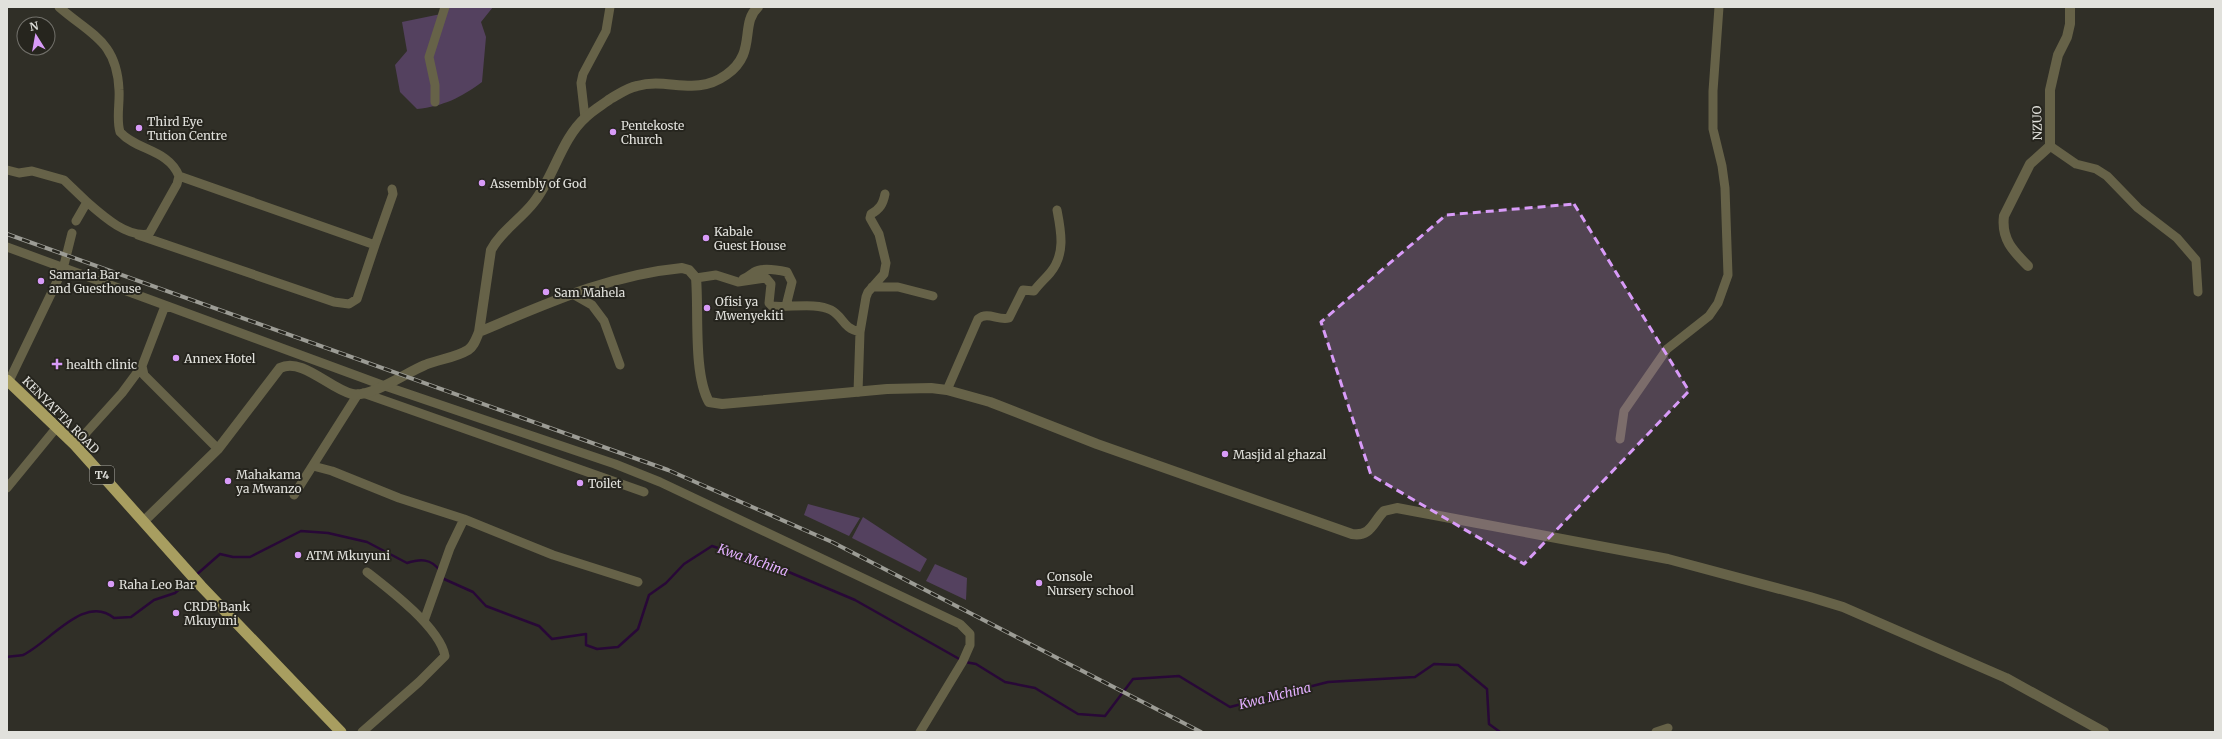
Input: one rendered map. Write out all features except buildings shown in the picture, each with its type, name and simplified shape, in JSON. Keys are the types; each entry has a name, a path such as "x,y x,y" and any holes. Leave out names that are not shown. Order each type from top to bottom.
{"highway":[{"name":"KENYATTA ROAD","path":"8,380 58,427 144,520 201,586 341,732"}],"street":[{"path":"59,7 104,43 112,55 117,71 119,89 120,132 128,139 167,159 179,176 374,245"},
{"path":"436,102 435,85 429,57 445,7"},
{"path":"585,118 581,82 583,74 606,31 610,7"},
{"path":"294,495 361,394 425,364 465,352 473,346 479,332 490,256 494,245 537,197 568,142 585,118 619,94 636,86 652,83 684,87 701,86 724,77 735,69 744,56 751,18 758,7"},
{"path":"1620,439 1624,411 1666,349 1709,316 1718,303 1728,275 1725,188 1722,166 1713,129 1713,91 1719,7"},
{"name":"NZUO","path":"2028,266 2006,240 2003,224 2004,216 2030,164 2050,146 2050,90 2058,55 2067,37 2070,24 2070,7"},
{"path":"2050,146 2076,164 2096,169 2107,176 2138,208 2177,238 2196,260 2198,292"},
{"path":"7,170 19,173 32,171 64,180 87,202 128,232 334,302 349,304 357,299 374,245 393,194 392,189"},
{"path":"138,235 149,234 179,176"},
{"path":"858,392 860,332 866,297 872,287 884,274 886,263 879,234 870,218 871,214 877,211 880,207 885,194"},
{"path":"76,221 87,202"},
{"path":"947,390 978,319 984,316 1004,319 1009,318 1024,290 1034,291 1056,266 1060,255 1062,239 1057,210"},
{"path":"8,380 63,269 72,233"},
{"path":"7,247 63,269 382,385 621,466 660,482 960,624 970,634 967,652 920,732"},
{"path":"479,332 570,293 626,276 673,269 689,270 696,278 699,357 704,394 709,402 722,404 913,388 947,390 990,402 1097,444 1352,534 1366,533 1371,530 1384,512 1397,508 1668,559 1843,607 2006,678 2104,732"},
{"path":"734,281 763,270 787,272 792,282 786,306"},
{"path":"696,278 716,274 734,281 748,282 768,279 771,284 769,303 772,306 830,309 845,325 860,332"},
{"path":"872,287 907,289 933,296"},
{"path":"570,293 592,305 604,320 620,365"},
{"path":"75,445 122,393 142,366 165,306"},
{"path":"144,520 218,449 280,368 286,365 301,367 350,393 361,394 644,492"},
{"path":"142,366 147,378 218,449"},
{"path":"7,488 58,427"},
{"path":"313,466 332,471 399,498 464,519 554,555 638,582"},
{"path":"424,621 450,548 464,519"},
{"path":"362,732 419,682 445,656 444,650 424,621 395,594 367,572"},
{"path":"1656,732 1668,728"}],"highlighted area":[{"path":"1574,204 1689,391 1524,564 1371,475 1321,322 1446,215"}],"shaded area":[{"path":"449,7 493,7 481,22 486,37 482,82 466,93 444,103 417,109 400,92 395,65 407,51 402,22 441,14"},
{"path":"808,504 860,518 849,536 804,515"},
{"path":"863,517 927,559 920,572 852,538"},
{"path":"935,564 967,578 966,600 926,581"}],"waterway":[{"name":"Kwa Mchina","path":"195,576 220,554 233,557 250,557 301,531 328,533 367,542 407,563 421,560 433,564 440,571"},
{"name":"Kwa Mchina","path":"442,576 444,579 473,592 486,606 539,626 552,639 586,634 586,645 597,649 618,647 638,629 649,595 666,583 684,564 712,546 784,570 855,600 961,660"},
{"name":"Kwa Mchina","path":"7,657 23,655 67,623 79,616 91,612 103,612 114,618 131,617 154,600 175,593 192,579"},
{"name":"Kwa Mchina","path":"965,662 976,664 1005,682 1035,688 1078,714 1105,716 1133,679 1179,676 1230,707 1328,682 1415,677 1434,664 1458,665 1487,689 1489,724 1500,732"}],"railway":[{"path":"7,234 668,470 832,542 1201,732"}],"place":[{"name":"Third Eye Tution Centre","path":"139,128"},
{"name":"Pentekoste Church","path":"613,132"},
{"name":"Assembly of God","path":"482,183"},
{"name":"Kabale Guest House","path":"706,238"},
{"name":"Samaria Bar and Guesthouse","path":"41,281"},
{"name":"Sam Mahela","path":"546,292"},
{"name":"Ofisi ya Mwenyekiti","path":"707,308"},
{"name":"Annex Hotel","path":"176,358"},
{"name":"health clinic","path":"57,364"},
{"name":"Masjid al ghazal","path":"1225,454"},
{"name":"Mahakama ya Mwanzo","path":"228,481"},
{"name":"Toilet","path":"580,483"},
{"name":"ATM Mkuyuni","path":"298,555"},
{"name":"Console Nursery school","path":"1039,583"},
{"name":"Raha Leo Bar","path":"111,584"},
{"name":"CRDB Bank Mkuyuni","path":"176,613"}]}
